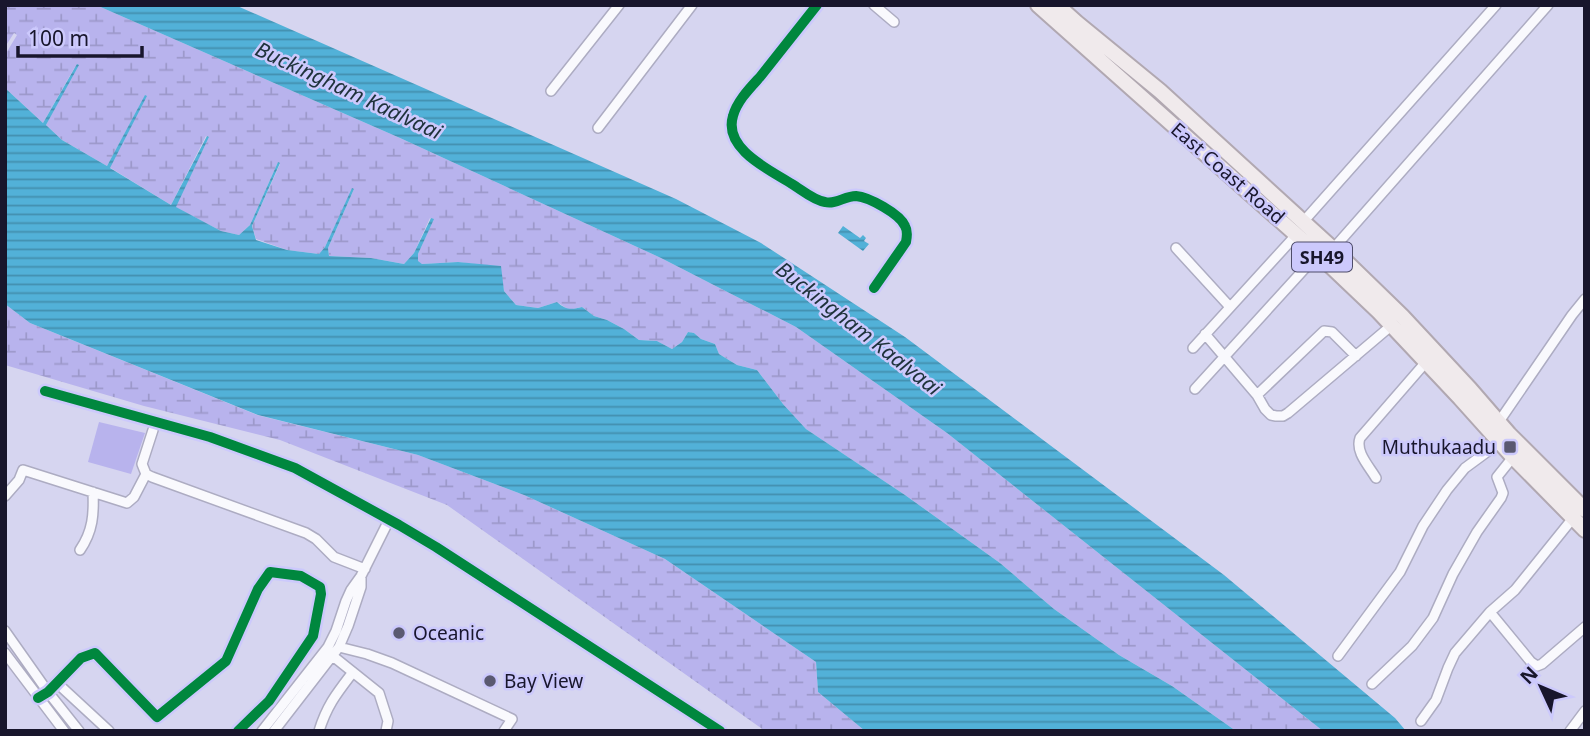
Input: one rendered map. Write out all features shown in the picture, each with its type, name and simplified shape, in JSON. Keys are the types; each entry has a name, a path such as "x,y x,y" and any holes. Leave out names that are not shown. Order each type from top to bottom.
{"main road":[{"name":"East Coast Road","path":"1038,5 1300,228 1333,249 1402,316 1497,432 1513,457 1579,514"},
{"name":"East Coast Road","path":"1057,5 1160,91 1300,228 1318,254 1497,432 1527,452 1579,514 1585,530"}],"street":[{"path":"551,91 619,5"},
{"path":"598,128 692,5"},
{"path":"817,5 744,97 732,117 732,128 734,137 754,160 819,200 831,203 857,196 881,205 905,225 906,242 874,288"},
{"path":"874,5 894,22"},
{"path":"1193,348 1496,5"},
{"path":"1333,249 1548,5"},
{"path":"1176,247 1230,307"},
{"path":"1195,389 1318,254"},
{"path":"1338,656 1399,572 1423,526 1447,490 1497,432 1557,337 1585,299"},
{"path":"1205,334 1258,395 1265,409 1271,415 1283,416 1392,325"},
{"path":"1258,395 1324,331 1332,332 1356,356"},
{"path":"1376,478 1360,452 1360,438 1426,362"},
{"path":"45,391 210,437 295,468 436,547 720,731"},
{"path":"153,430 142,464 146,474 306,533 334,557 363,573"},
{"path":"1372,684 1412,646 1433,618 1453,574 1477,532 1502,498 1503,493 1497,477 1513,457"},
{"path":"5,496 19,480 23,470 127,503 146,474"},
{"path":"80,550 89,537 92,524 93,492"},
{"path":"1421,721 1436,700 1455,653 1490,612 1515,590 1579,514"},
{"path":"274,731 329,653 346,601 389,520"},
{"path":"38,698 48,692 81,658 95,653 157,717 226,661 258,589 270,572 301,576 320,587 313,636 269,701 238,731"},
{"path":"262,731 329,653 339,647 361,587 363,573"},
{"path":"1490,612 1537,666 1585,627"},
{"path":"5,631 79,731"},
{"path":"339,647 392,663 512,719 504,731"},
{"path":"5,653 64,731"},
{"path":"329,653 379,694 388,722 387,731"},
{"path":"319,731 332,700 353,672"},
{"path":"57,683 109,731"},
{"path":"1570,731 1585,711"}],"green space":[{"path":"5,5 96,5 400,138 661,258 796,327 947,433 1323,731 1236,731 1172,686 1119,655 1054,609 1000,563 806,429 757,370 737,365 719,354 715,344 694,333 688,332 682,342 672,349 657,341 639,340 582,307 569,310 557,302 538,308 516,305 504,291 501,275 474,264 418,262 418,254 433,220 430,218 414,253 404,264 371,258 329,256 328,248 354,189 319,254 287,250 256,239 252,226 280,164 278,162 250,225 239,235 221,231 175,207 209,137 206,136 171,205 109,167 146,96 107,166 62,140 46,125 76,65 43,123 5,88 5,55 17,35 14,33 5,47"},
{"path":"5,304 30,323 257,415 418,455 524,495 665,559 816,662 818,692 865,731 765,731 447,505 280,440 144,406 5,365"},
{"path":"99,422 145,433 131,474 88,462"}],"water":[{"name":"Buckingham Kaalvaai","path":"96,5 235,5 676,199 761,243 905,337 1224,575 1395,718 1406,731 1323,731 947,433 796,327 661,258 400,138"},
{"path":"77,64 79,65 46,125 62,140 107,166 145,95 147,96 110,168 171,205 207,136 209,137 176,207 221,231 239,235 250,225 278,162 280,163 252,226 256,240 287,250 319,254 325,247 352,188 354,189 328,248 329,256 371,258 404,264 414,253 431,218 434,219 418,254 418,261 422,264 458,262 501,266 504,291 516,305 538,308 557,302 569,309 582,307 639,340 657,341 672,349 682,342 688,332 715,344 719,354 737,365 757,370 806,429 1000,563 1054,609 1119,655 1172,686 1236,731 865,731 818,692 816,662 665,559 524,495 418,455 258,415 30,323 5,304 5,88 43,123"},
{"path":"843,226 860,238 863,235 866,238 864,241 869,244 863,251 838,233"}],"cycle path":[{"path":"817,5 741,100 733,116 732,128 735,139 750,157 812,197 829,203 852,196 862,197 884,207 902,221 907,230 906,242 874,288"},
{"path":"45,391 210,437 295,468 436,547 720,731"},
{"path":"38,698 48,692 81,658 95,653 157,717 226,661 258,589 270,572 301,576 320,587 313,636 269,701 238,731"}],"place":[{"name":"Muthukaadu","path":"1510,447"},
{"name":"Oceanic","path":"399,633"},
{"name":"Bay View","path":"490,681"}]}
